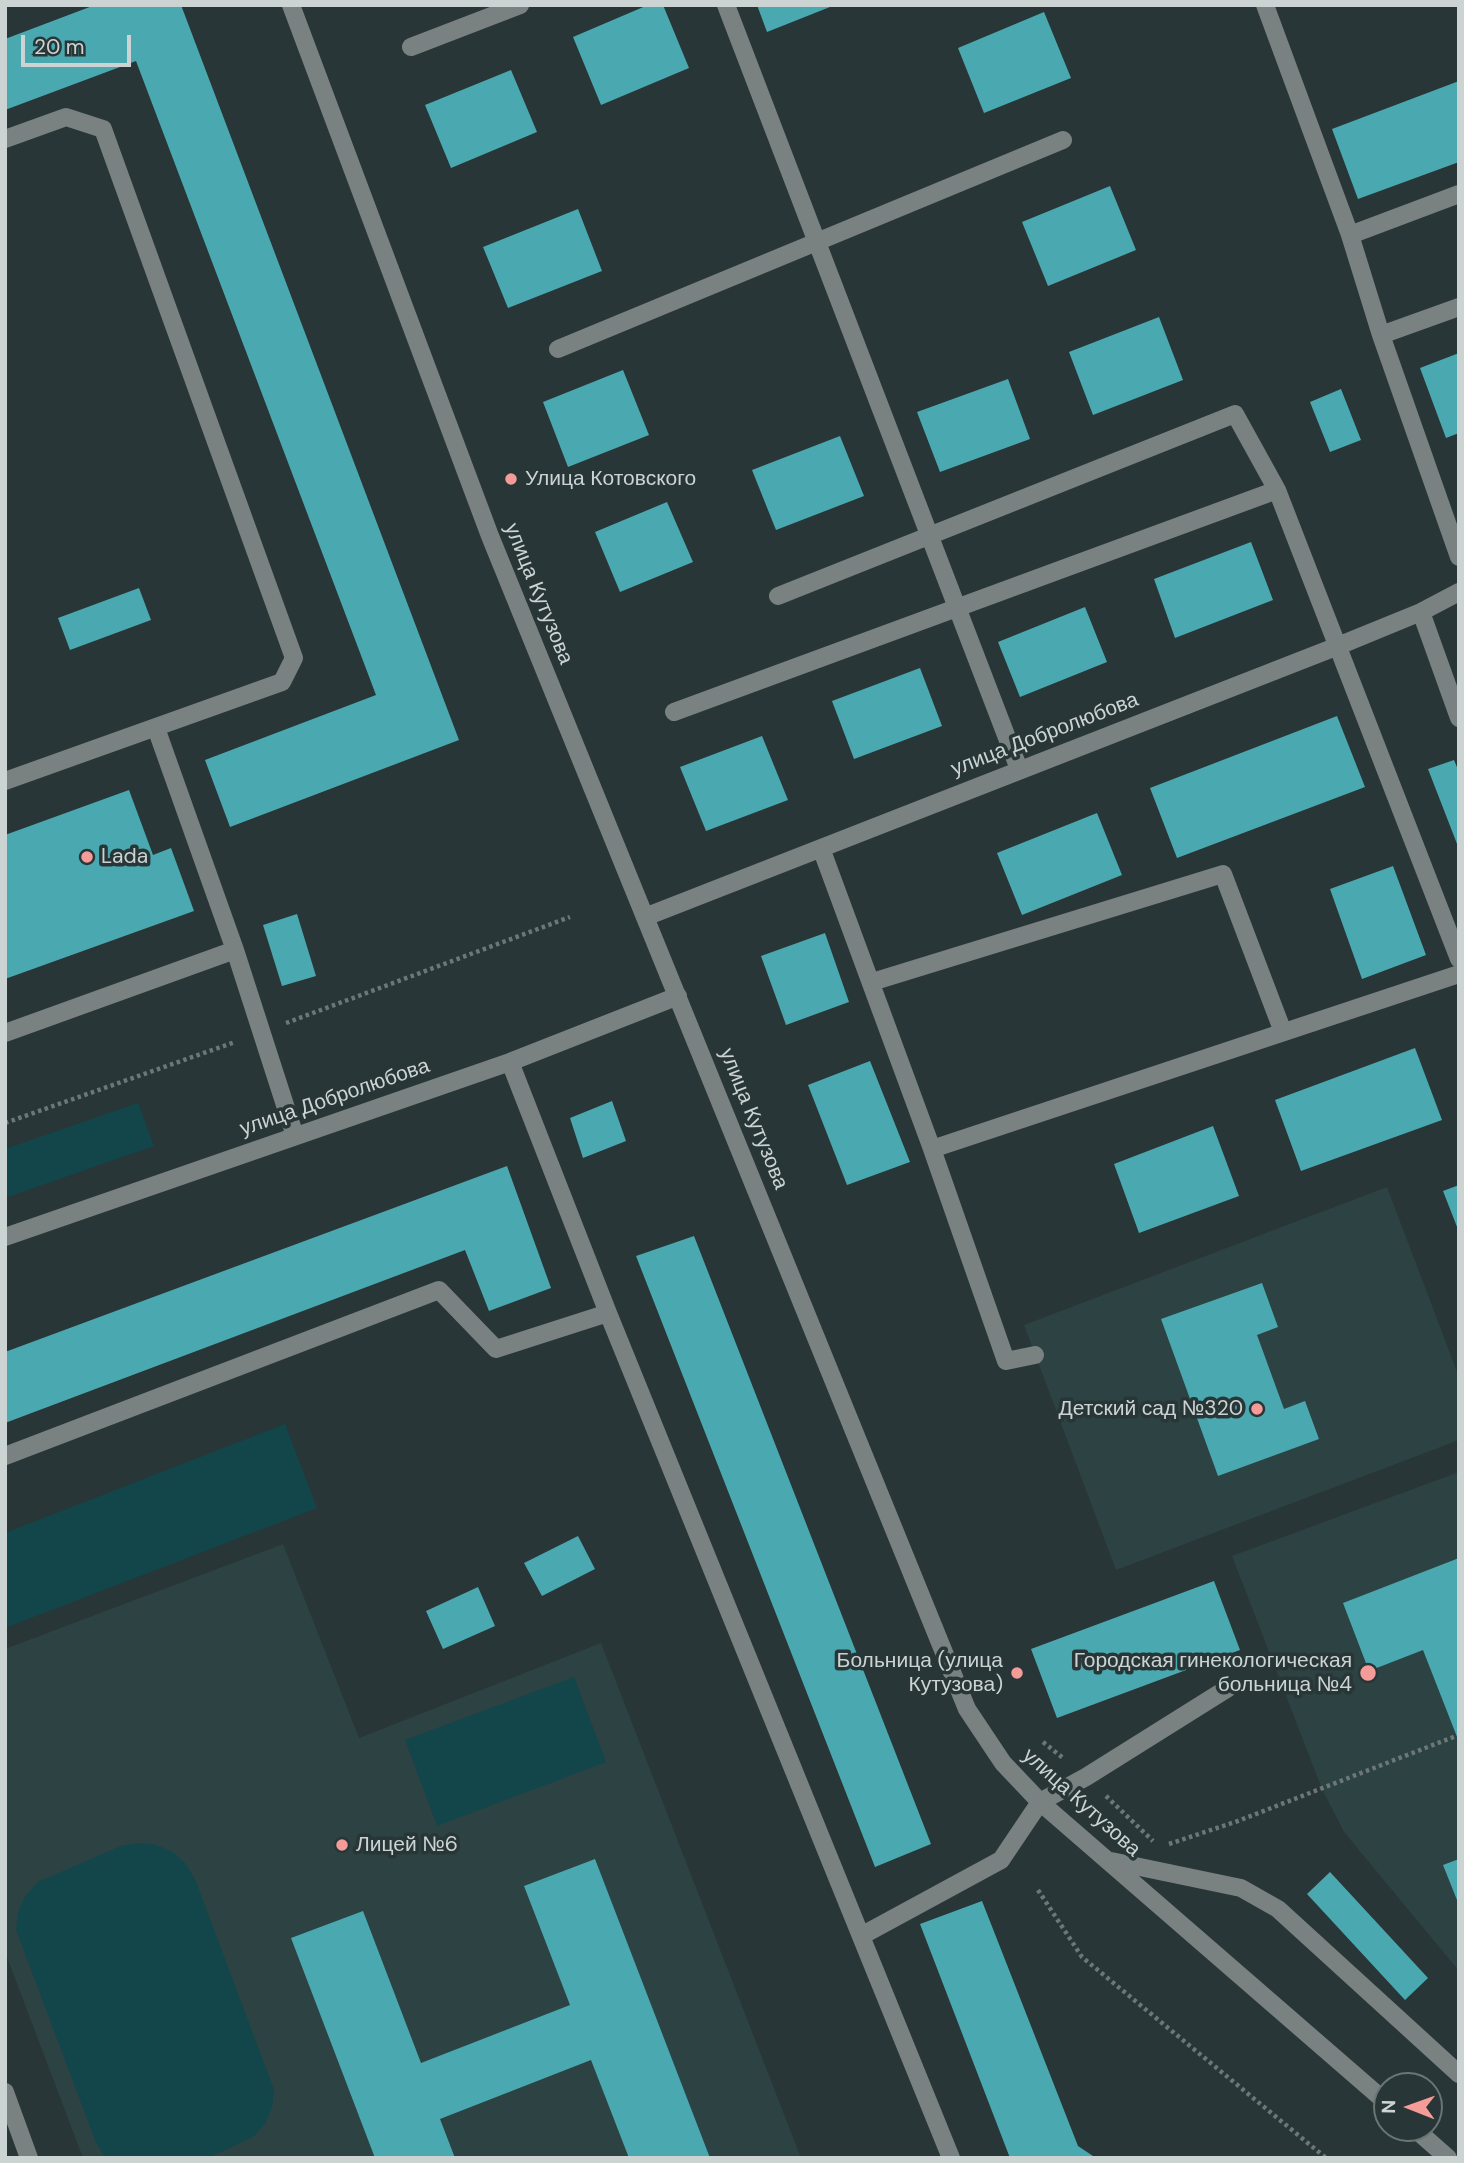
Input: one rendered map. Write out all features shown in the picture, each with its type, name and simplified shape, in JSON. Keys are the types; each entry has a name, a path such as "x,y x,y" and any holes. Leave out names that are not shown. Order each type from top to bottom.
{"street":[{"name":"улица Кутузова","path":"291,5 490,536 967,1709 1003,1763 1040,1802 1373,2092"},
{"path":"411,47 520,5"},
{"path":"726,5 1019,769"},
{"path":"1265,5 1350,235 1381,335 1459,557"},
{"path":"5,139 66,117 103,129 294,658 282,682 5,781"},
{"path":"558,349 1063,140"},
{"path":"1350,235 1459,194"},
{"path":"1381,335 1459,307"},
{"path":"778,596 1235,414 1277,490 1459,959"},
{"path":"674,712 1277,490"},
{"name":"улица Добролюбова","path":"645,917 1338,646 1420,612 1459,592"},
{"path":"1420,612 1459,718"},
{"path":"156,728 235,950 295,1136"},
{"path":"821,848 872,982 1006,1361 1035,1355"},
{"path":"872,982 1223,874 1283,1032"},
{"path":"5,1033 235,950"},
{"path":"932,1149 1459,974"},
{"name":"улица Добролюбова","path":"5,1237 510,1062 678,996"},
{"path":"510,1062 608,1313 951,2158"},
{"path":"5,1456 439,1290 495,1349 608,1313"},
{"path":"861,1936 1001,1860 1040,1802 1086,1777 1228,1688"},
{"path":"1110,1861 1241,1888 1279,1909 1459,2074"},
{"path":"5,2092 29,2158"},
{"path":"1430,2142 1448,2158"}],"path":[{"path":"1043,1742 1086,1777 1159,1847 1238,1821 1456,1736"},
{"path":"1038,1890 1082,1957 1326,2158"}],"shaded area":[{"path":"138,1103 154,1146 5,1198 5,1149"},
{"name":"Детский сад №320","path":"1387,1187 1459,1377 1459,1440 1116,1570 1024,1325"},
{"path":"285,1424 317,1508 5,1628 5,1533"},
{"name":"Городская гинекологическая больница №4","path":"1459,1472 1459,1971 1344,1832 1322,1789 1232,1556"},
{"name":"Лицей №6","path":"283,1544 359,1738 601,1643 801,2158 83,2158 5,1952 5,1649"},
{"path":"574,1677 606,1762 437,1826 405,1740"},
{"path":"139,1843 156,1845 173,1852 186,1864 195,1879 274,2090 272,2107 265,2124 253,2137 208,2158 104,2156 95,2140 16,1930 18,1912 26,1895 38,1882 121,1846"}],"building":[{"path":"95,5 181,5 459,740 230,827 205,760 376,695 136,61 5,110 5,39"},
{"path":"648,5 663,5 689,68 601,105 573,37"},
{"path":"757,5 835,5 767,32"},
{"path":"1044,12 1071,78 984,113 958,48"},
{"path":"511,70 537,132 451,168 425,105"},
{"path":"1459,81 1459,162 1358,199 1332,129"},
{"path":"1110,186 1136,250 1048,286 1022,222"},
{"path":"578,209 602,271 508,308 483,247"},
{"path":"1159,317 1183,380 1093,415 1069,352"},
{"path":"1459,353 1459,433 1446,438 1420,368"},
{"path":"623,370 649,435 568,467 543,402"},
{"path":"1008,379 1030,439 940,472 917,412"},
{"path":"1341,389 1361,440 1330,452 1310,402"},
{"path":"840,436 864,496 776,530 752,470"},
{"path":"667,502 693,562 620,592 595,532"},
{"path":"1251,542 1273,600 1175,638 1154,579"},
{"path":"139,588 151,620 70,650 58,618"},
{"path":"1085,607 1107,662 1020,697 998,642"},
{"path":"920,668 942,726 854,759 832,701"},
{"path":"1337,716 1365,787 1177,858 1150,788"},
{"path":"762,736 788,800 706,831 680,767"},
{"path":"1454,760 1459,772 1459,849 1428,769"},
{"path":"129,790 153,855 171,848 194,911 5,979 5,835"},
{"path":"1097,813 1122,875 1022,915 997,853"},
{"path":"1393,866 1426,955 1362,979 1330,889"},
{"path":"297,914 316,976 282,986 263,925"},
{"path":"825,933 849,1002 786,1025 761,956"},
{"path":"1415,1048 1442,1120 1301,1171 1275,1100"},
{"path":"870,1061 910,1162 847,1185 808,1085"},
{"path":"612,1101 626,1141 583,1158 570,1118"},
{"path":"1213,1126 1239,1196 1139,1233 1114,1164"},
{"path":"507,1166 551,1288 489,1311 465,1250 5,1423 5,1352"},
{"path":"1459,1185 1459,1232 1443,1191"},
{"path":"694,1236 931,1844 875,1867 636,1256"},
{"path":"1262,1283 1278,1327 1257,1335 1284,1409 1305,1401 1319,1439 1218,1476 1161,1319"},
{"path":"578,1536 595,1569 542,1596 524,1563"},
{"path":"1459,1558 1459,1742 1423,1650 1369,1671 1343,1603"},
{"path":"1214,1581 1240,1650 1057,1718 1031,1649"},
{"path":"478,1587 495,1626 443,1649 426,1611"},
{"path":"595,1859 710,2158 629,2158 591,2060 440,2119 455,2158 375,2158 291,1938 363,1911 421,2063 570,2005 524,1886"},
{"path":"1459,1859 1459,1905 1443,1865"},
{"path":"1330,1872 1428,1978 1405,2000 1307,1894"},
{"path":"982,1901 1078,2146 1096,2158 1010,2158 920,1924"}],"place":[{"name":"Улица Котовского","path":"511,479"},
{"name":"Lada","path":"87,857"},
{"name":"Детский сад №320","path":"1257,1409"},
{"name":"Больница (улица Кутузова)","path":"1017,1673"},
{"name":"Городская гинекологическая больница №4","path":"1368,1673"},
{"name":"Лицей №6","path":"342,1845"}]}
